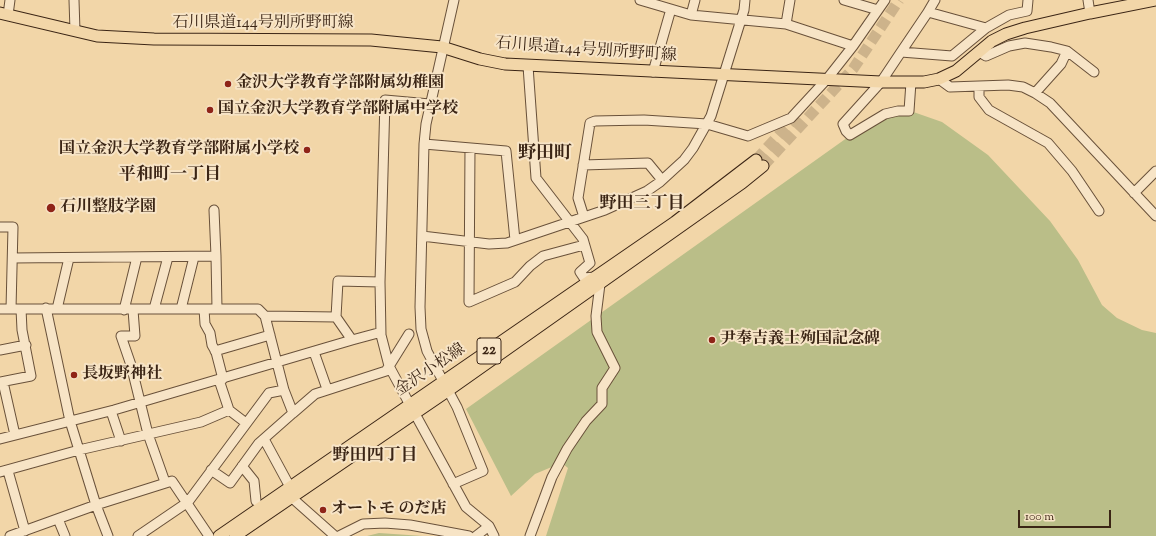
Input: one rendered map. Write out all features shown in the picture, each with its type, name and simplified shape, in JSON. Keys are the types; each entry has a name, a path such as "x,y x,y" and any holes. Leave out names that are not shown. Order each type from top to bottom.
{"main road":[{"name":"石川県道144号別所野町線","path":"4,14 97,36 146,39 371,40 442,47 480,59 505,64 528,66 881,82 924,82 938,79 956,70 992,41 1006,34 1025,28 1090,13 1156,0"},
{"name":"金沢小松線","path":"219,536 290,492 742,183 760,163"},
{"name":"金沢小松線","path":"235,536 290,492"}],"street":[{"path":"4,14 10,0"},
{"path":"74,0 75,31"},
{"path":"453,484 483,471 446,386 427,351 421,329 420,307 424,144 430,104 454,0"},
{"path":"640,0 690,15 740,21 786,24 853,46"},
{"path":"690,15 695,0"},
{"path":"422,236 489,244 507,243 631,200 662,180 684,160 707,124 744,10 744,0"},
{"path":"786,24 790,0"},
{"path":"844,0 878,10"},
{"path":"584,217 578,198 590,123 595,121 644,120 707,124 748,136 791,118 827,79 853,46 884,0"},
{"path":"911,82 909,111 898,111 885,114 850,135 846,132 843,124 881,82 935,0"},
{"path":"901,52 952,56 986,28 1010,14 1027,10 1028,0"},
{"path":"1088,0 1090,13"},
{"path":"653,72 671,9"},
{"path":"928,12 986,28"},
{"path":"979,52 986,56 1009,46 1025,44 1051,47 1067,52 1094,72"},
{"path":"1035,93 1061,64 1067,52"},
{"path":"528,66 536,178 583,239 590,264 580,272 584,278 598,280 596,316 597,332 615,368 602,388 602,404 586,421 567,449 552,477 530,536"},
{"path":"938,79 950,87 1008,85 1023,87 1035,93 1050,103 1156,216"},
{"path":"979,86 979,97 989,110 1048,143 1072,171 1099,211"},
{"path":"430,104 385,100 380,335 388,366 466,507 490,526 494,536"},
{"path":"424,144 506,151 515,240"},
{"path":"470,148 468,242 469,302 515,282 530,266 543,256 584,245"},
{"path":"583,165 648,163 662,180"},
{"path":"1134,193 1156,171"},
{"path":"214,210 216,309"},
{"path":"0,227 13,227 11,309"},
{"path":"13,258 216,256"},
{"path":"137,257 128,310 135,336 121,336 131,365 139,403 148,434 165,482"},
{"path":"154,310 168,257"},
{"path":"181,309 194,257"},
{"path":"57,309 69,258"},
{"path":"352,340 336,317 338,281 380,282"},
{"path":"46,308 70,421 96,505 108,536"},
{"path":"0,309 258,309 265,316 284,390 292,413"},
{"path":"15,435 1,382 32,376 22,330 21,309"},
{"path":"204,309 206,324 215,351 229,410 246,423"},
{"path":"265,316 336,317"},
{"path":"0,439 111,411 277,364 352,340 378,333 380,335"},
{"path":"211,470 230,483 264,439 292,413 315,394 326,389 386,371 409,334"},
{"path":"215,351 270,335"},
{"path":"0,350 26,345"},
{"path":"314,352 326,389"},
{"path":"138,536 188,502 269,393 284,390"},
{"path":"209,536 188,502 172,481 96,505 18,534 4,472 79,450 201,422 229,410"},
{"path":"111,411 121,441"},
{"path":"264,439 290,492 336,536"},
{"path":"242,466 254,481 256,501"},
{"path":"58,519 65,536"},
{"path":"339,536 363,524 385,523 410,525 469,536"},
{"path":"476,536 490,526"}],"green space":[{"path":"902,108 942,122 988,155 1050,221 1078,260 1102,305 1117,318 1142,330 1156,333 1156,536 546,536 568,468 563,464 535,474 511,496 466,409 858,130"},
{"path":"379,533 423,536 367,536"}],"tunnel":[{"path":"763,166 853,69 899,0"},
{"path":"756,160 799,113"}],"place":[{"name":"金沢大学教育学部附属幼稚園","path":"228,84"},
{"name":"国立金沢大学教育学部附属中学校","path":"210,110"},
{"name":"国立金沢大学教育学部附属小学校","path":"307,150"},
{"name":"石川整肢学園","path":"51,208"},
{"name":"尹奉吉義士殉国記念碑","path":"712,340"},
{"name":"長坂野神社","path":"74,375"},
{"name":"オートモ のだ店","path":"323,510"}],"district":[{"name":"野田町","path":"545,155"},
{"name":"平和町一丁目","path":"170,176"},
{"name":"野田三丁目","path":"642,205"},
{"name":"野田四丁目","path":"375,457"}]}
